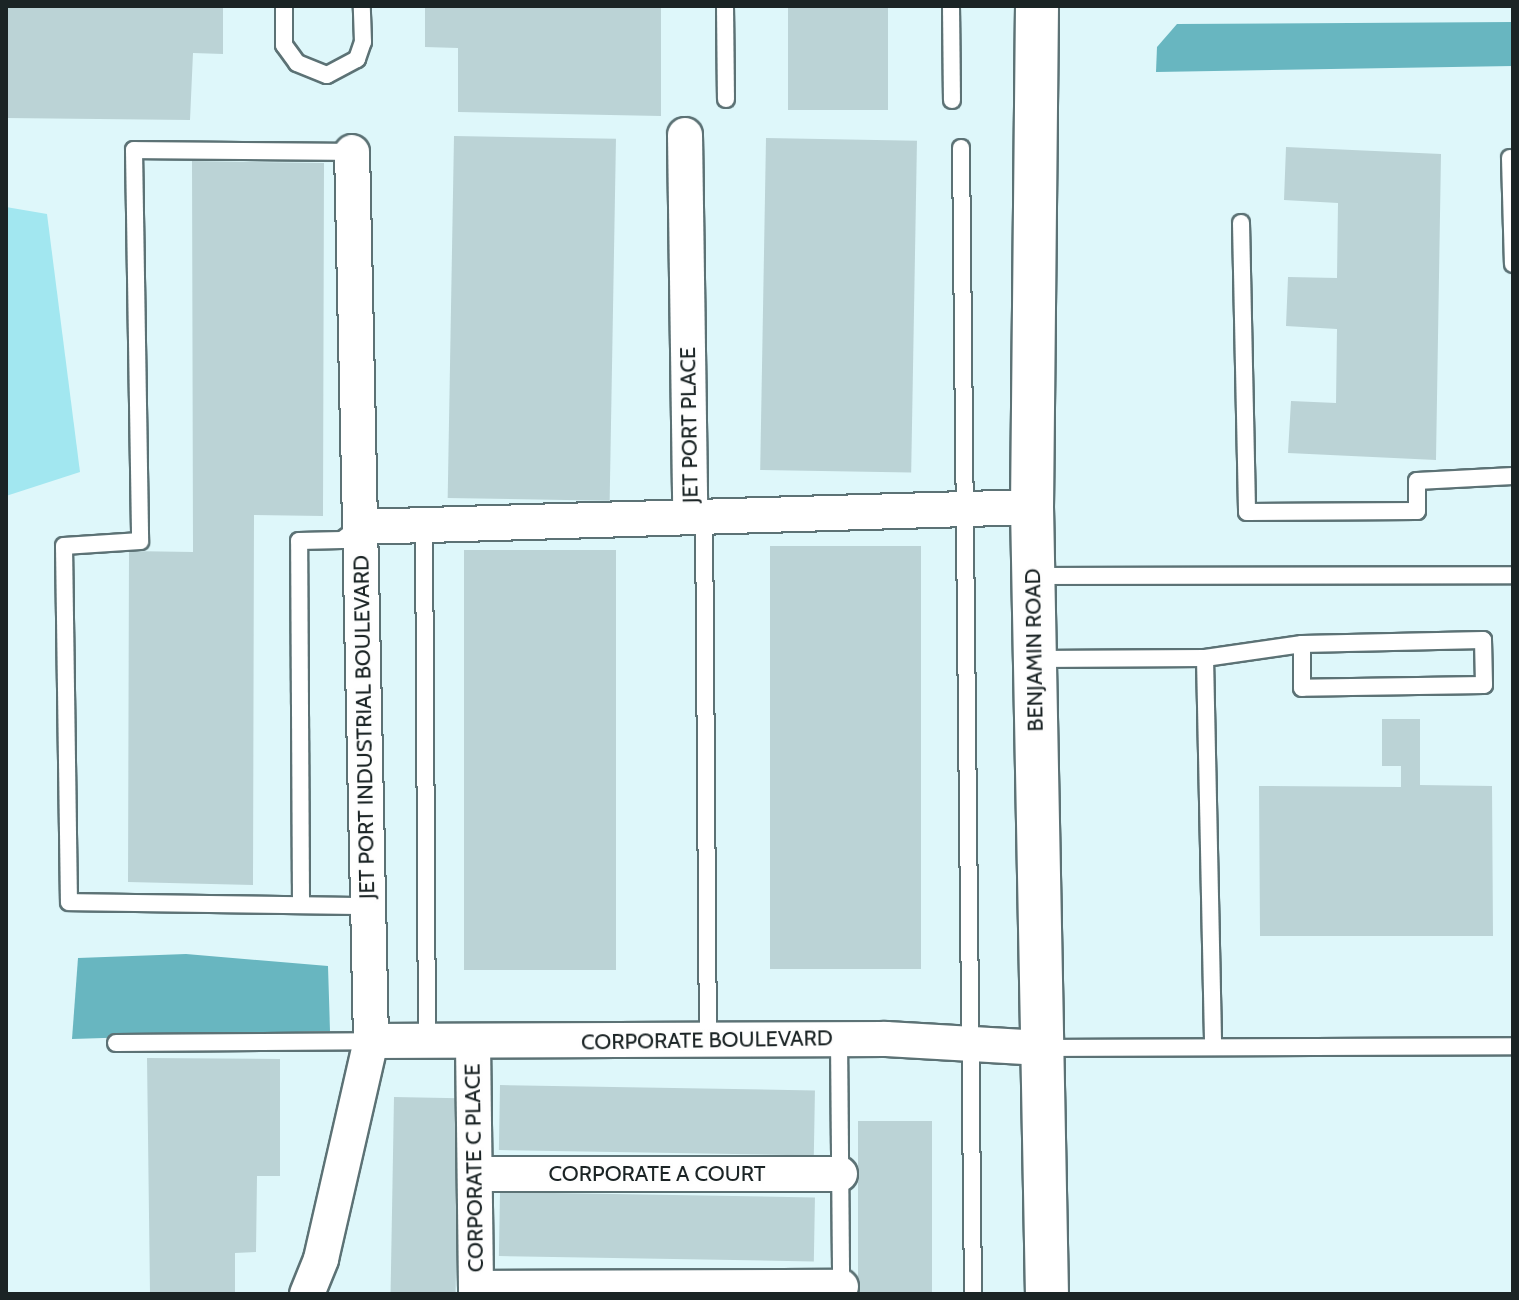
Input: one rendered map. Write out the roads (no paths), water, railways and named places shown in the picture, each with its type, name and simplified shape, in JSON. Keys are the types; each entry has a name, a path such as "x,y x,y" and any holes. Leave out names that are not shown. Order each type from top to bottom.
{"street":[{"name":"BENJAMIN ROAD","path":"1037,6 1032,507 1047,1294"},
{"name":"JET PORT PLACE","path":"685,135 697,515 1032,507"},
{"name":"JET PORT INDUSTRIAL BOULEVARD","path":"307,1294 321,1259 371,1041 352,152"},
{"path":"360,527 697,515"},
{"name":"CORPORATE BOULEVARD","path":"371,1041 839,1039 968,1042 1042,1048"},
{"name":"CORPORATE C PLACE","path":"473,1042 476,1291"},
{"name":"CORPORATE A COURT","path":"475,1174 840,1174"},
{"path":"476,1291 841,1291"}],"lane":[{"path":"284,6 284,45 297,63 327,75 357,59 363,42 362,6"},
{"path":"725,6 726,99"},
{"path":"951,6 952,100"},
{"path":"961,148 973,1294"},
{"path":"352,152 134,150 140,541 64,546 69,902 301,901 368,906"},
{"path":"1510,158 1513,264"},
{"path":"1241,223 1247,512 1417,511 1417,481 1513,476"},
{"path":"697,515 708,1041"},
{"path":"424,524 427,1042"},
{"path":"301,901 299,541 342,540 360,527"},
{"path":"1033,576 1513,575"},
{"path":"1035,659 1205,658 1302,644 1483,640 1484,685 1302,688 1302,644"},
{"path":"1205,658 1213,1043"},
{"path":"839,1039 841,1291"},
{"path":"116,1043 371,1041"},
{"path":"1042,1048 1213,1043 1513,1046"}]}
